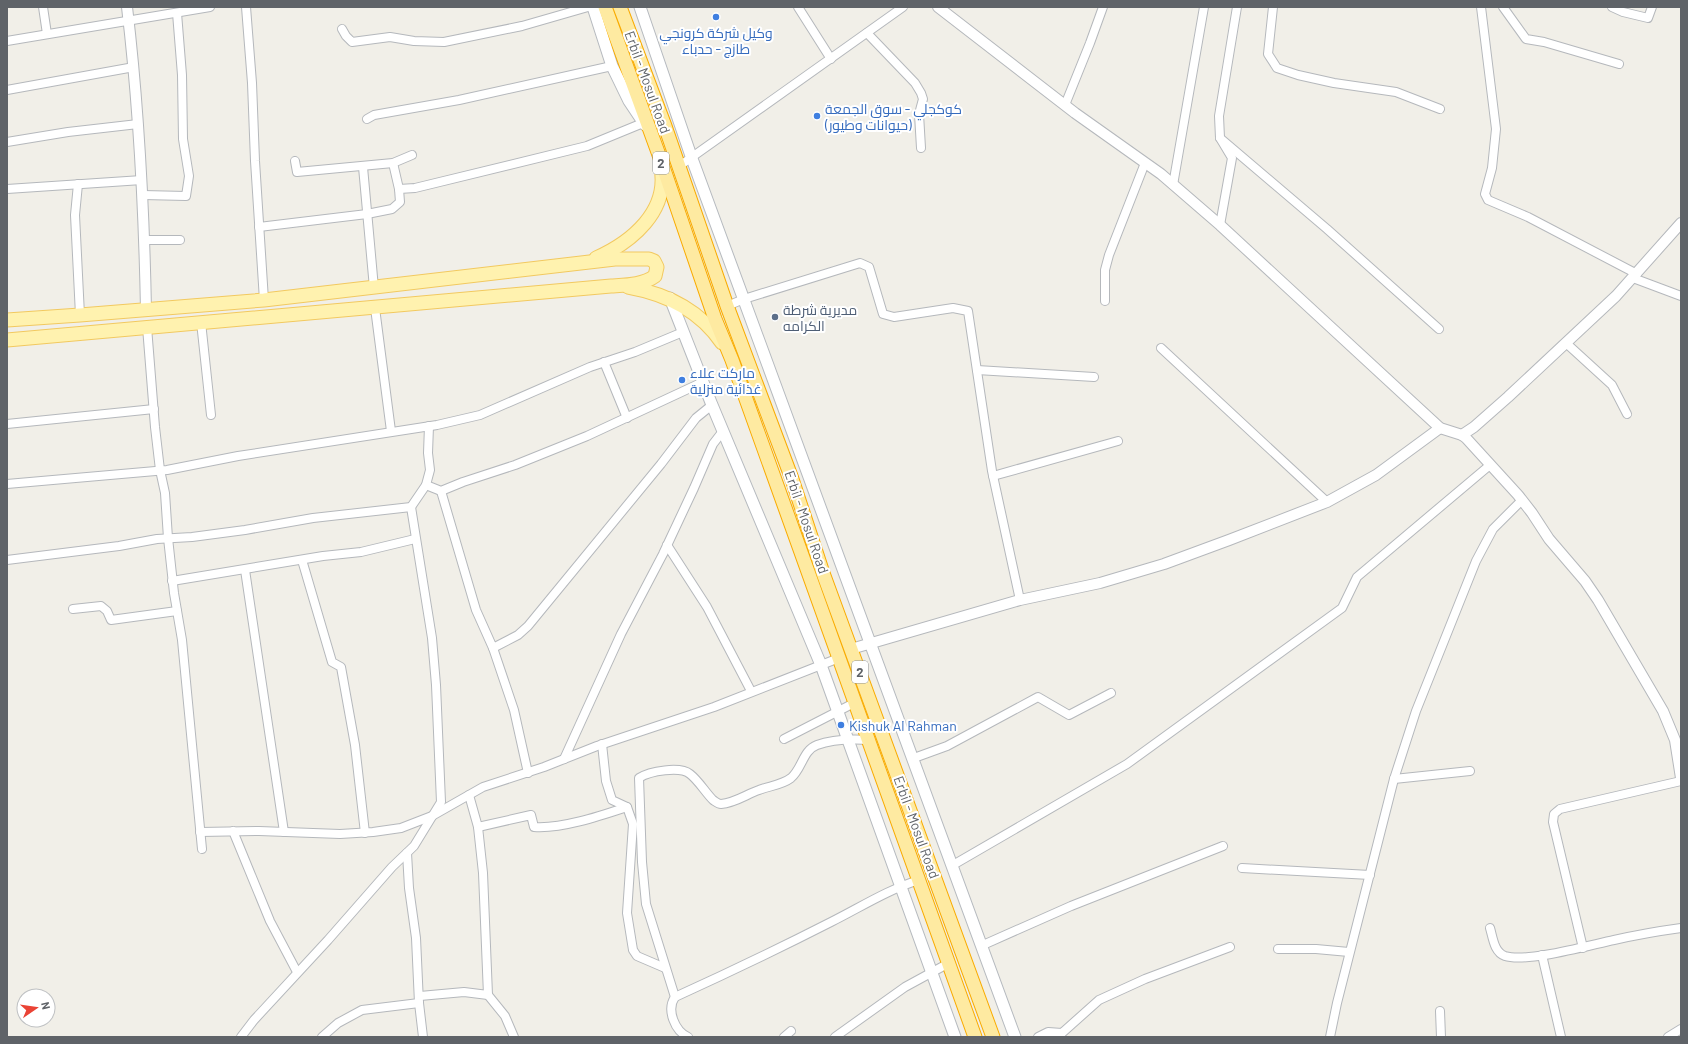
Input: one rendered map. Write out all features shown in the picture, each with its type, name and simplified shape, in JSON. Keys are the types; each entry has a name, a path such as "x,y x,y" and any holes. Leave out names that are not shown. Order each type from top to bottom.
{"highway":[{"name":"Erbil - Mosul Road","path":"605,7 659,155 715,319 732,360 856,702 975,1037"},
{"name":"Erbil - Mosul Road","path":"620,7 665,126 727,306 792,479 823,573 994,1037"}],"main road":[{"path":"593,7 612,66 629,101 652,136"},
{"path":"640,7 691,156 806,473 914,758 952,865 983,945 1015,1037"},
{"path":"585,262 606,254 618,246 638,231 651,217 656,208 662,187 662,171 659,155"},
{"path":"7,320 264,300 585,262 643,258 654,262 657,267 655,276 650,280 611,286 7,340"},
{"path":"611,286 638,289 670,298 689,309 706,323 719,338 732,360"},
{"path":"670,298 712,405 821,665 955,1037"}],"street":[{"path":"44,7 47,34"},
{"path":"127,7 134,68 143,195 146,310"},
{"path":"7,41 210,7"},
{"path":"246,7 252,83 254,161 264,300"},
{"path":"342,29 352,42 390,37 414,41 444,42 522,26 588,7"},
{"path":"798,7 831,59"},
{"path":"678,167 691,156 903,7"},
{"path":"938,7 1065,105 1146,163 1173,185 1220,226 1440,428 1462,434 1522,500 1549,539 1585,581 1598,600 1663,711 1674,740 1681,780 1560,809 1554,814 1553,822 1583,948"},
{"path":"1065,105 1103,7"},
{"path":"1173,185 1204,7"},
{"path":"1220,226 1232,158 1220,138 1219,116 1237,7"},
{"path":"1273,7 1268,54 1277,68 1298,75 1334,83 1396,92 1440,109"},
{"path":"1481,7 1496,129 1492,168 1485,194 1488,200 1528,217 1635,276 1681,296"},
{"path":"1503,7 1526,39 1544,42 1619,64"},
{"path":"1612,7 1623,12 1648,18 1652,7"},
{"path":"143,195 186,196 189,176 184,139 182,75 177,13"},
{"path":"867,33 915,83 921,92 923,99 919,114 921,148"},
{"path":"367,119 374,115 459,100 612,66"},
{"path":"7,90 134,68"},
{"path":"399,188 415,188 587,146 643,123"},
{"path":"7,142 68,132 138,124"},
{"path":"1220,138 1327,229 1439,329"},
{"path":"295,161 297,172 393,163 412,155"},
{"path":"259,226 367,214 392,209 400,202 399,188 393,163"},
{"path":"1105,301 1105,270 1109,255 1146,163"},
{"path":"363,167 374,288"},
{"path":"7,189 142,180"},
{"path":"78,184 75,215 80,315"},
{"path":"1462,434 1474,427 1497,407 1616,296 1681,223"},
{"path":"144,240 180,240"},
{"path":"727,306 744,299 860,263 869,268 883,314 894,317 953,308 968,311 993,476 1020,600"},
{"path":"375,308 391,431"},
{"path":"201,322 211,414"},
{"path":"147,327 160,470 165,493 172,581 182,640 202,849"},
{"path":"7,484 160,470 429,426 480,415 590,367 635,352 683,332"},
{"path":"1566,343 1612,386 1627,414"},
{"path":"1160,348 1327,502"},
{"path":"604,362 627,418"},
{"path":"977,370 1094,377"},
{"path":"426,485 440,491 515,465 587,436 703,382"},
{"path":"493,648 518,635 528,626 661,464 696,418 712,405"},
{"path":"7,424 154,409"},
{"path":"7,560 119,546 168,538 245,530 313,518 411,507 426,485 430,470 428,453 429,426"},
{"path":"852,649 1020,600 1100,583 1164,564 1327,502 1376,475 1440,428"},
{"path":"564,759 621,634 667,545 713,444 723,431"},
{"path":"993,476 1118,441"},
{"path":"952,865 1127,764 1342,608 1357,577 1490,465"},
{"path":"440,491 476,610 493,648 514,710 528,773"},
{"path":"1330,1037 1394,779 1416,711 1476,561 1493,529 1522,500"},
{"path":"239,1037 414,846 441,802 436,685 432,638 411,507"},
{"path":"172,581 227,571 245,570 361,552 416,539"},
{"path":"667,545 707,607 751,691"},
{"path":"302,560 332,662 341,667 355,745 365,833"},
{"path":"245,570 284,832"},
{"path":"73,609 101,606 111,620 177,611"},
{"path":"200,832 233,831 340,834 365,833 401,828 432,816 483,787 528,773 602,744 714,707 751,691 839,658"},
{"path":"914,758 947,746 1038,697 1069,715 1111,692"},
{"path":"784,738 856,702"},
{"path":"675,998 646,904 642,862 640,778 659,770 684,771 690,774 713,800 723,804 735,801 765,788 784,782 792,777 807,752 817,745 847,739 869,740"},
{"path":"602,744 606,781 612,800 627,807 633,824 627,913 633,950 637,956 665,968"},
{"path":"1394,779 1470,771"},
{"path":"469,795 478,826 483,873 488,995 505,1016 514,1037"},
{"path":"478,826 531,815 534,827 547,828 600,816 627,807"},
{"path":"233,831 270,921 297,972"},
{"path":"983,945 1071,906 1223,846"},
{"path":"407,853 409,888 416,938 419,999 423,1037"},
{"path":"1242,868 1370,874"},
{"path":"687,1037 678,1030 671,1011 672,1001 675,998 744,966 900,886 919,880"},
{"path":"1490,928 1496,949 1504,956 1516,958 1583,948 1613,940 1681,928"},
{"path":"1038,1037 1048,1032 1063,1035 1099,1000 1145,979 1230,947"},
{"path":"1278,949 1316,949 1350,952"},
{"path":"1542,955 1561,1037"},
{"path":"835,1037 905,987 949,964"},
{"path":"322,1037 338,1023 362,1010 464,992 488,995"},
{"path":"1440,1011 1441,1037"},
{"path":"1668,1037 1681,1029"},
{"path":"784,1037 792,1031"}],"place":[{"name":"وكيل شركة كرونجي طازج - حدباء","path":"716,17"},
{"name":"كوكجلي - سوق الجمعة (حيوانات وطيور)","path":"817,116"},
{"name":"مديرية شرطة الكرامه","path":"775,317"},
{"name":"ماركت علاء غذائية منزلية","path":"682,380"},
{"name":"Kishuk Al Rahman","path":"841,725"}]}
